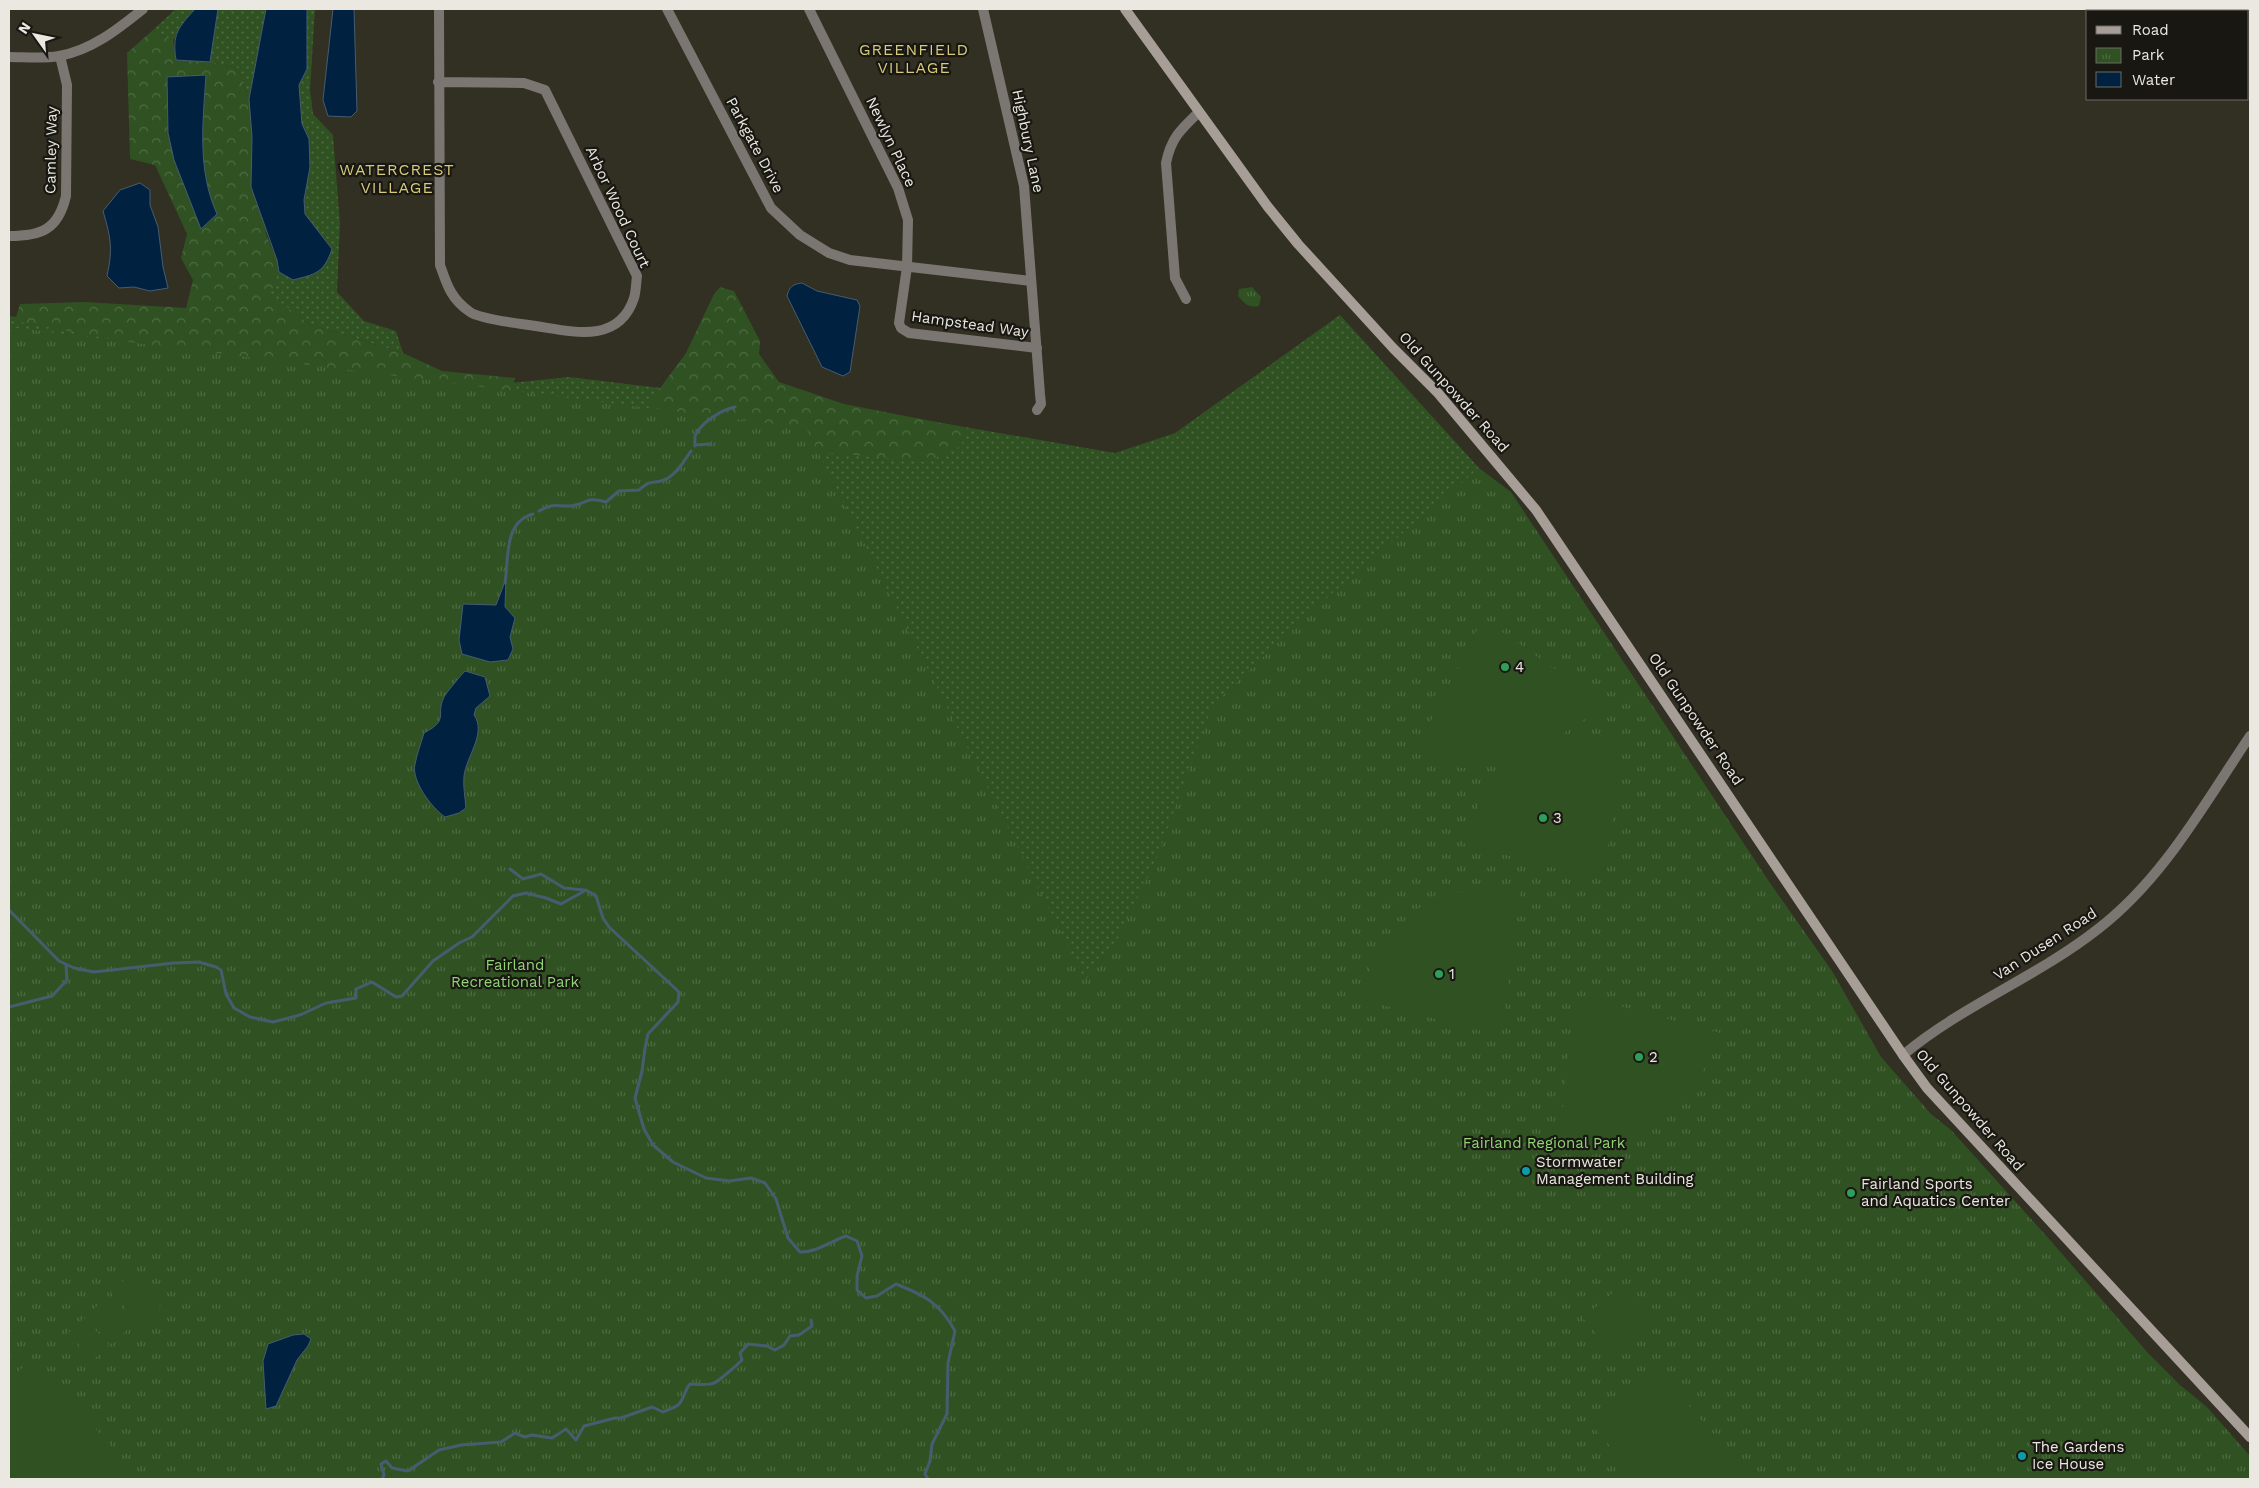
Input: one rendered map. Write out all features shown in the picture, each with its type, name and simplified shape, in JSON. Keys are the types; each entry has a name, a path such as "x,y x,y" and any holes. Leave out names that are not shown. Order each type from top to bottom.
{"main road":[{"name":"Old Gunpowder Road","path":"1125,9 1198,112 1268,207 1298,244 1393,348 1438,393 1536,510 1927,1088 2250,1438"}],"street":[{"path":"9,57 60,56 96,43 112,34 143,9"},
{"name":"Arbor Wood Court","path":"438,82 524,83 545,90 637,276 634,298 624,318 609,329 590,333 506,322 470,313 449,292 440,265 438,82 439,9"},
{"name":"Parkgate Drive","path":"667,9 772,208 800,235 829,253 850,260 1031,281"},
{"name":"Newlyn Place","path":"809,9 898,188 908,220 907,267"},
{"name":"Highbury Lane","path":"983,9 1024,186 1041,404 1037,410"},
{"name":"Camley Way","path":"9,236 40,234 48,228 63,209 66,196 67,85 60,56"},
{"path":"1186,299 1175,278 1166,163 1169,147 1178,131 1198,112"},
{"name":"Hampstead Way","path":"907,267 899,323 901,328 909,333 1037,348"},
{"name":"Van Dusen Road","path":"1903,1055 1935,1030 2083,941 2132,900 2172,852 2250,736"}],"green space":[{"path":"176,9 195,9 183,23 173,41 153,30"},
{"path":"218,9 266,9 249,99 238,68 210,62"},
{"path":"306,9 315,9 310,90 313,114 333,135 340,224 337,292 364,321 396,331 403,353 309,324 269,294 279,272 293,280 332,250 305,214 304,200 310,167 309,139 302,124 299,85 307,69"},
{"path":"153,30 173,41 176,60 210,62 238,68 249,99 266,234 277,260 279,272 270,294 309,324 403,353 442,371 515,378 511,394 133,343 15,321 20,304 84,302 186,308 193,280 181,258 187,234 155,165 130,159 127,53"},
{"path":"720,287 734,291 760,341 759,354 779,382 844,404 967,428 961,446 927,462 833,453 782,462 685,428 649,403 686,353 714,294"},
{"path":"1252,287 1261,297 1259,306 1247,305 1238,296 1239,289"},
{"path":"1340,315 1479,468 1049,1053 9,790 9,316 242,344 420,392 569,377 919,419 1115,453 1175,433"},
{"name":"Fairland Recreational Park","path":"9,327 806,428 1085,980 1118,938 1157,858 1212,706 1308,614 1479,468 1511,492 1770,883 1832,971 1881,1057 1931,1114 1951,1130 2148,1353 2180,1385 2207,1407 2250,1456 2250,1479 9,1479"},
{"path":"1492,625 1606,705 1552,741 1623,736 1605,870 1591,878 1463,843 1484,793 1509,763 1460,768 1416,750 1477,630"},
{"name":"1","path":"1465,890 1521,890 1503,1025 1490,1033 1360,999 1376,950 1417,909"},
{"name":"2","path":"1586,997 1720,1033 1699,1081 1667,1116 1622,1140 1559,1139 1574,1006"},
{"path":"128,1276 132,1276 161,1307 142,1323 139,1323 111,1292"},
{"path":"1622,1285 1655,1325 1617,1358 1583,1318"},
{"path":"103,1301 128,1329 111,1344 85,1316"},
{"path":"84,1318 109,1345 93,1360 68,1333"},
{"path":"32,1359 141,1479 17,1479 9,1470 9,1380"},
{"path":"1657,1368 1751,1479 1638,1479 1591,1424"}],"water":[{"path":"195,9 218,9 210,62 176,60 176,37 184,21"},
{"path":"266,9 307,10 307,69 299,85 302,124 309,139 310,167 304,200 305,214 332,249 322,268 313,274 293,280 279,272 277,260 251,187 252,137 249,99"},
{"path":"333,9 354,9 357,111 351,117 328,116 323,100"},
{"path":"206,75 203,128 204,163 206,180 217,214 201,229 174,160 168,133 167,77"},
{"path":"140,183 150,190 150,205 158,227 163,267 168,288 150,291 134,287 119,288 107,276 110,243 103,211 120,190"},
{"path":"802,283 817,291 857,300 860,306 850,372 843,376 822,367 787,296 792,286"},
{"path":"506,579 505,607 515,618 510,637 513,649 508,660 490,662 462,654 459,640 463,604 496,605"},
{"path":"465,671 485,677 490,696 476,708 474,715 478,729 475,745 464,776 466,808 459,813 445,817 434,807 419,786 416,778 415,764 424,733 437,724 444,697"},
{"path":"304,1334 311,1339 308,1346 297,1360 276,1406 266,1409 263,1361 268,1344 293,1335"}],"waterway":[{"path":"695,446 695,435 703,425 719,413 735,407"},
{"path":"695,445 711,444"},
{"path":"539,511 552,506 571,506 590,500 606,502 619,491 639,490 649,483 668,478 691,451"},
{"path":"505,583 509,543 512,533 523,518 533,514"},
{"path":"510,869 523,879 541,874 564,888 584,890"},
{"path":"9,910 59,961 74,968 94,972 199,962 216,967 221,970 226,994 234,1008 250,1017 273,1022 300,1015 326,1003 356,998 356,989 372,982 396,997 402,996 433,961 459,943 472,937 513,896 526,893 561,904 586,890 596,896 603,918 609,927 679,992 678,1002 648,1034 635,1098 644,1129 653,1145 673,1162 706,1178 729,1181 751,1178 765,1183 776,1199 788,1238 800,1252 817,1249 846,1236 857,1241 862,1256 857,1276 857,1290 866,1298 877,1296 896,1284 906,1288 923,1296 937,1307 955,1331 948,1363 947,1414 932,1444 930,1461 925,1474 928,1479"},
{"path":"9,1007 52,996 67,980 66,965"},
{"path":"382,1479 384,1475 381,1464 386,1461 392,1468 408,1471 439,1450 461,1445 501,1442 515,1433 525,1437 532,1435 552,1438 566,1429 576,1440 584,1426 621,1418 652,1407 663,1412 680,1403 690,1384 711,1384 724,1376 742,1360 740,1353 748,1344 767,1346 775,1350 784,1345 790,1336 799,1335 812,1326 811,1320"}],"place":[{"name":"4","path":"1505,667"},
{"name":"3","path":"1543,818"},
{"name":"1","path":"1439,974"},
{"name":"2","path":"1639,1057"},
{"name":"Stormwater Management Building","path":"1526,1171"},
{"name":"Fairland Sports and Aquatics Center","path":"1851,1193"},
{"name":"The Gardens Ice House","path":"2022,1456"}],"district":[{"name":"GREENFIELD VILLAGE","path":"914,58"},
{"name":"WATERCREST VILLAGE","path":"397,178"}],"park label":[{"name":"Fairland Regional Park","path":"1544,1143"}]}
